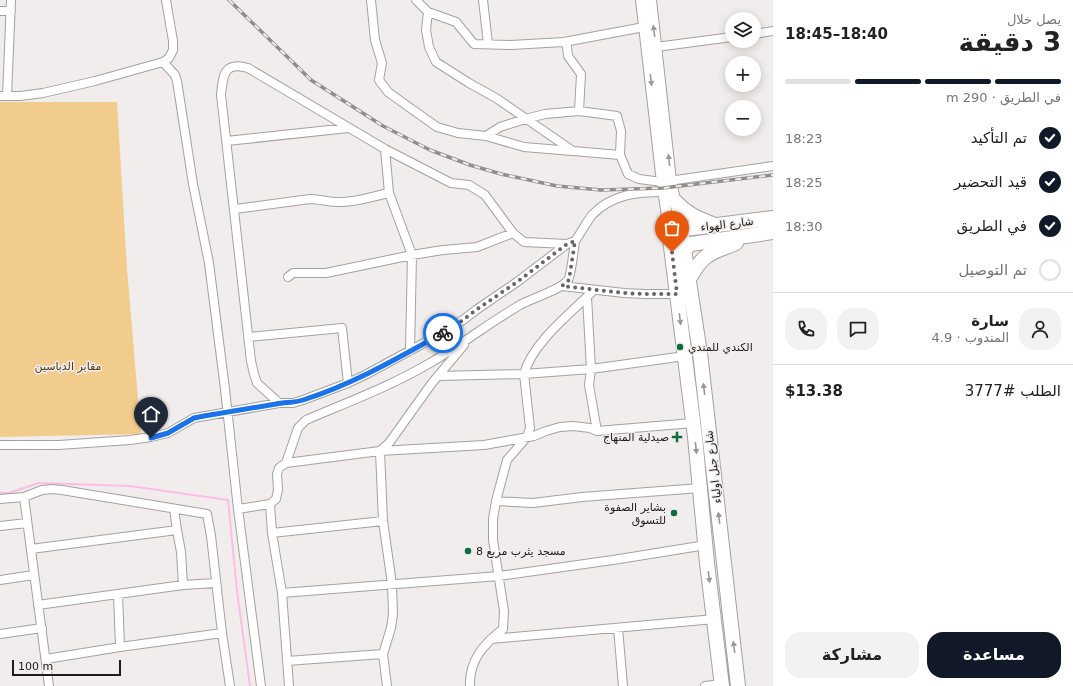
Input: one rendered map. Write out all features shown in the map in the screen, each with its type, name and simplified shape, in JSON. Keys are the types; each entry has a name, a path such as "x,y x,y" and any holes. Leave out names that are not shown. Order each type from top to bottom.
{"highway":[{"path":"668,189 681,208 690,214 715,225"},
{"name":"شارع الهواء","path":"675,231 773,218"},
{"path":"675,231 676,250"},
{"name":"شارع الهواء","path":"676,250 691,244 773,232"},
{"path":"689,279 699,263 706,256 759,234"},
{"name":"شارع جبل اولياء","path":"676,250 689,279 709,429 738,686"},
{"name":"شارع جبل اولياء","path":"676,250 677,294 722,685"}],"street":[{"path":"11,0 3,96 20,96 42,93 95,81 163,62 169,58 173,50 173,41 166,0"},
{"path":"365,0 373,12"},
{"path":"371,0 375,40 382,63 379,80 388,92 437,127 458,133 486,136 524,147 620,155"},
{"path":"416,0 428,12 456,22 474,44 511,45 564,42 644,27"},
{"path":"483,0 488,44"},
{"path":"641,0 675,231"},
{"path":"650,0 656,47 668,189"},
{"path":"0,11 11,11"},
{"path":"428,12 426,30 429,46 436,62 496,98 573,151"},
{"path":"761,33 773,31"},
{"path":"656,47 725,37"},
{"path":"564,42 567,46 568,56 581,74 579,111"},
{"path":"163,62 175,74 177,81 193,184 209,263 228,412 238,509 261,686"},
{"path":"279,403 257,383 251,360 222,95 222,80 226,72 231,67 239,66 248,68 385,149 451,183 469,185 475,188 485,195 513,233 524,242 571,243"},
{"path":"486,136 500,127 545,114 579,111 617,116 621,131 620,155 628,174 668,189"},
{"path":"227,141 348,128"},
{"path":"385,149 389,193 412,255 410,351"},
{"path":"0,445 59,444 151,438 168,433 194,418 279,403 293,403 303,400 365,375 463,320 571,243 592,216 604,205 616,198 641,192 668,189 773,166"},
{"path":"235,209 310,199 349,202 389,193"},
{"path":"288,277 293,272 326,273 412,255 477,247 513,233"},
{"path":"286,463 298,428 306,420 371,393 400,379 430,363 470,338 502,315 528,300 562,286 569,280 571,243"},
{"path":"562,286 624,293 677,294"},
{"path":"470,686 472,667 478,653 490,639 503,629 504,611 498,576 493,519 496,501 507,460 527,437 530,428 524,374 532,356 548,335 594,290"},
{"path":"587,297 591,368 589,385 597,431"},
{"path":"248,337 342,328 348,383"},
{"path":"380,451 389,443 438,376 470,338"},
{"path":"438,376 524,374 591,368 685,356"},
{"path":"238,509 270,504 276,498 278,490 277,474 279,468 286,463 380,451 484,445 534,436 560,427 584,427 597,431 693,423"},
{"path":"380,451 383,521 392,584 393,614 391,628 383,654 387,686"},
{"path":"496,501 532,503 582,497 700,488"},
{"path":"0,499 24,497 42,490 52,489 207,514 230,686"},
{"path":"24,497 46,659 49,686 46,686"},
{"path":"270,504 272,533 282,593 289,686"},
{"path":"174,509 181,552 183,585"},
{"path":"272,533 383,521"},
{"path":"0,526 28,523"},
{"path":"31,548 177,530"},
{"path":"282,593 498,576 613,560 706,544"},
{"path":"0,580 34,575"},
{"path":"38,605 183,585 216,583"},
{"path":"118,594 120,647"},
{"path":"490,639 715,619"},
{"path":"0,634 42,628"},
{"path":"618,628 624,686"},
{"path":"46,659 222,633"},
{"path":"287,661 383,654"},
{"path":"705,686 722,685"}],"green space":[{"name":"مقابر الدباسين","path":"0,102 117,102 127,269 141,434 0,437"}],"waterway":[{"path":"0,493 9,493 39,483 130,486 228,500 237,591 250,686"}],"railway":[{"path":"229,0 311,80 383,126 430,150 470,165 501,174 557,186 601,190 663,188 773,175"}],"way so far":[{"path":"443,333 517,282 567,244 575,241 569,280 562,286 624,293 677,294 672,252"}],"place":[{"name":"الكندي للمندي","path":"680,347"},
{"name":"صيدلية المنهاج","path":"677,437"},
{"name":"بشاير الصفوة للتسوق","path":"674,513"},
{"name":"مسجد يثرب مربع 8","path":"468,551"}],"route":[{"path":"151,438 168,433 194,418 279,403 293,403 303,400 365,375 443,333"}]}
